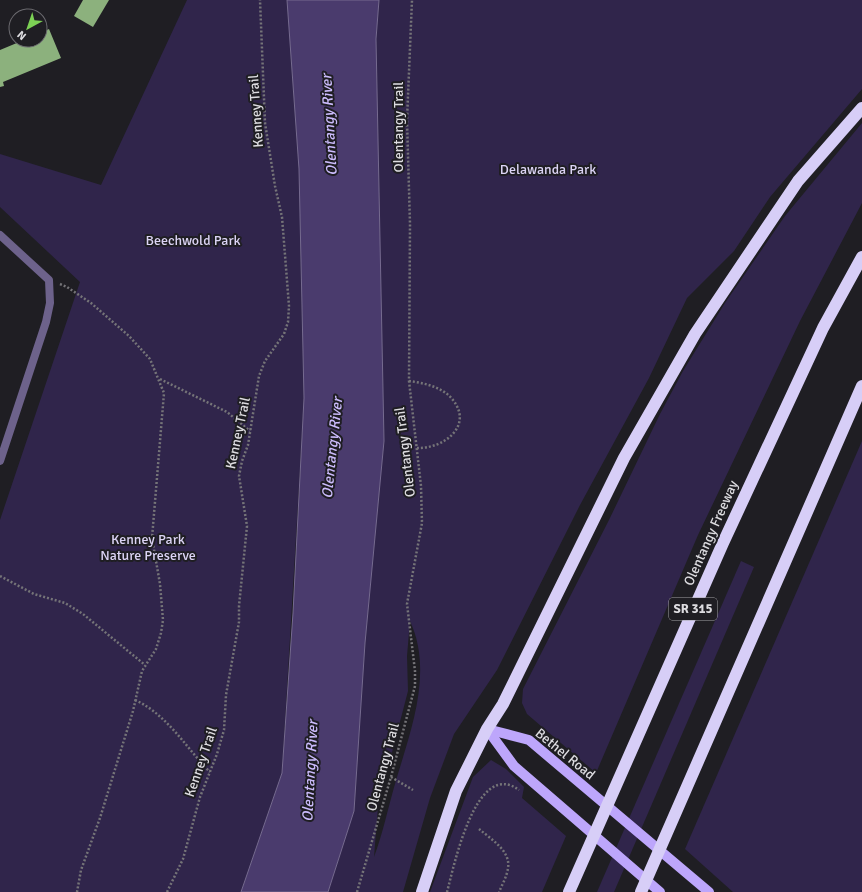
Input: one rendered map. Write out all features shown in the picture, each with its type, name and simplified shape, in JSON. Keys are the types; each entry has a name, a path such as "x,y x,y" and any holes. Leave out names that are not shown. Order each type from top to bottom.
{"highway":[{"path":"422,892 456,791 487,729 503,704 624,458 695,334 798,181 862,108"},
{"name":"Olentangy Freeway","path":"569,892 726,535 823,328 862,257"},
{"path":"641,892 862,386"}],"main road":[{"name":"Bethel Road","path":"487,729 529,740 709,892"},
{"path":"487,729 514,766 660,892"}],"street":[{"path":"0,235 48,280 50,303 46,322 0,461"}],"path":[{"name":"Kenney Trail","path":"166,892 183,859 200,797 224,730 226,694 239,622 238,606 247,526 239,476 250,430 258,376 265,361 284,334 288,322 290,306 282,217 275,186 265,123 260,0"},
{"name":"Olentangy Trail","path":"357,892 391,777 415,686 415,671 408,604 422,523 417,448 409,399 410,224 407,120 412,0"},
{"path":"48,280 67,287 91,303 129,336 150,359 164,393 152,538 157,559 163,620 156,649 145,665 100,818 81,870 77,892"},
{"path":"159,379 227,412 250,430"},
{"path":"409,381 430,385 445,393 453,400 459,413 457,427 450,438 433,447 417,448"},
{"path":"0,576 34,594 65,603 101,628 145,665"},
{"path":"135,700 148,705 158,714 210,772"},
{"path":"391,777 413,790"},
{"path":"447,892 471,815 484,793 494,785 506,784 521,792"},
{"path":"479,829 493,840 507,856 508,868 499,892"}],"green space":[{"name":"Kenney Park Nature Preserve","path":"187,0 287,0 299,169 304,398 282,773 241,892 0,892 0,520 80,282 0,207 0,154 101,185"},
{"name":"Delawanda Park","path":"379,0 862,0 862,89 770,197 734,251 687,298 649,378 580,505 497,670 454,734 430,798 403,892 328,892 354,811 365,643 384,441 376,39","holes":["410,621 417,641 420,661 420,682 413,723 374,857 378,806 408,691 407,656"]},
{"path":"862,123 862,203 800,321 698,535 596,773 527,714 522,703 523,689 609,520 660,414 683,371 725,303 785,216"},
{"path":"862,441 862,892 733,892 685,849"},
{"path":"741,561 754,567 614,892 597,892"},
{"path":"491,760 506,769 524,787 522,798 566,836 542,892 430,892 473,777"}],"water":[{"name":"Olentangy River","path":"287,0 379,0 376,39 384,441 365,643 354,811 328,892 241,892 282,773 293,613 304,398 299,169"}],"building":[{"path":"83,0 109,0 93,27 74,16"},
{"path":"48,29 61,58 3,82 4,86 0,87 0,50 8,47 8,48 48,48"}],"park label":[{"name":"Beechwold Park","path":"193,240"}]}
